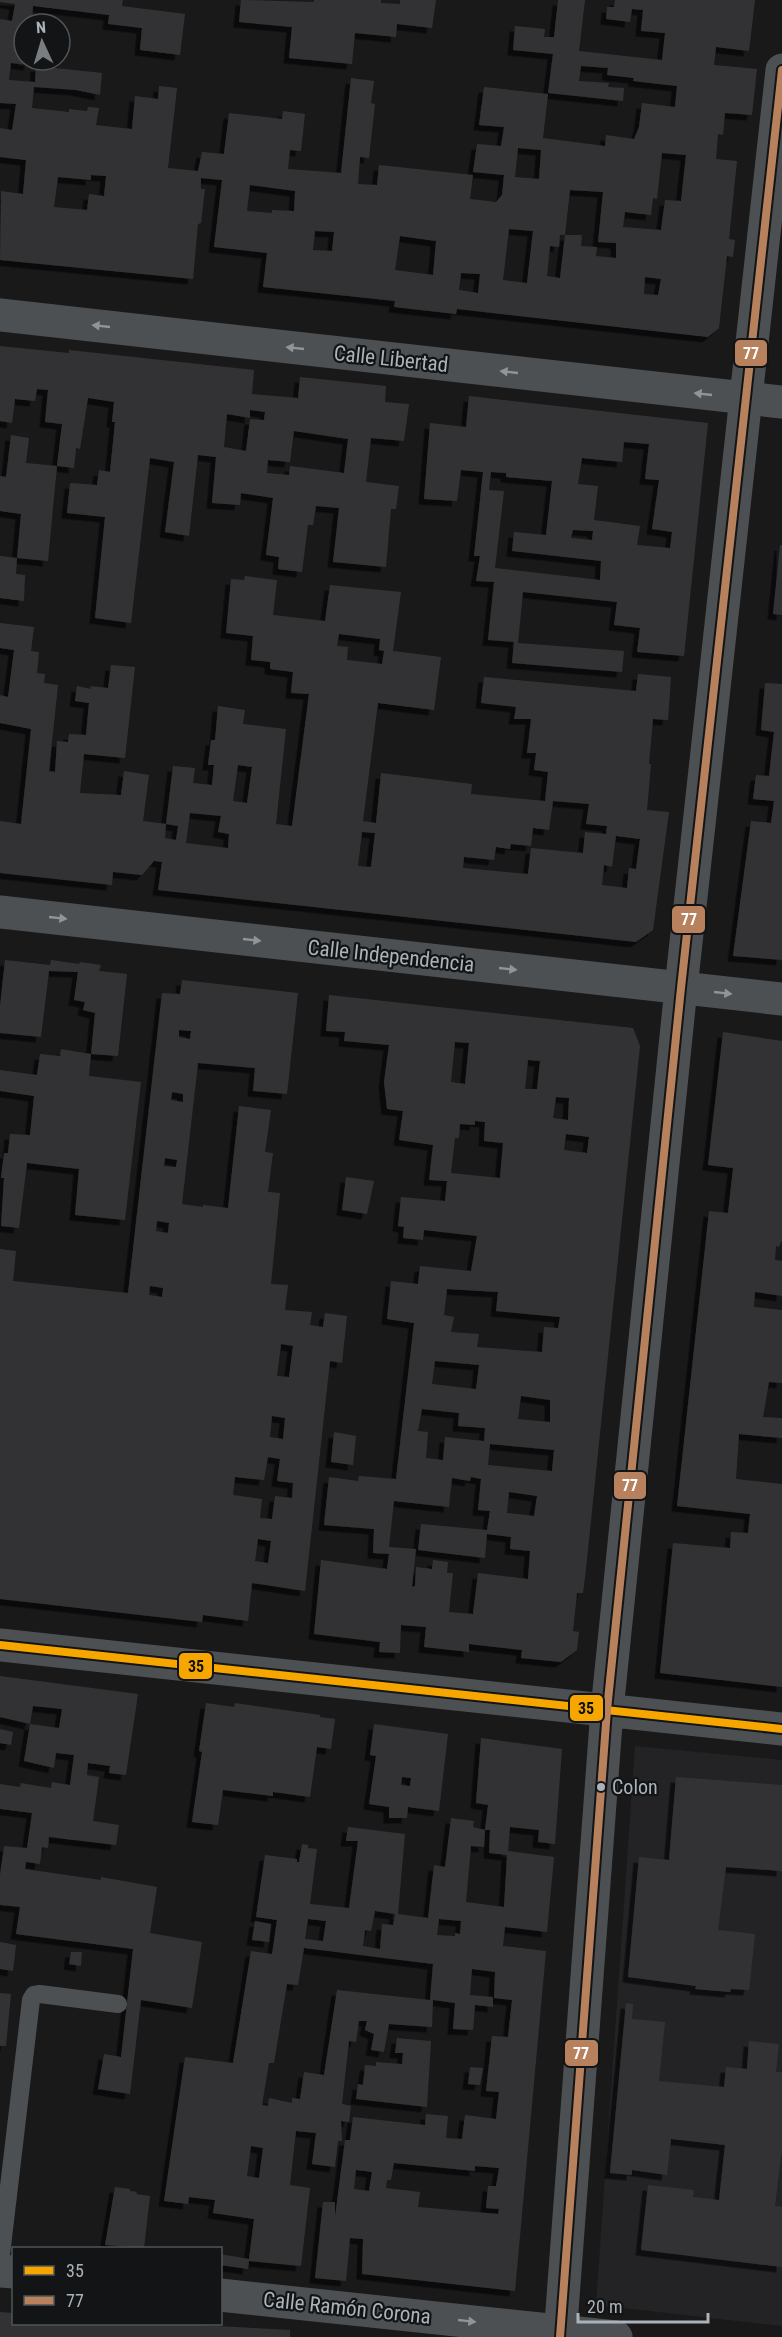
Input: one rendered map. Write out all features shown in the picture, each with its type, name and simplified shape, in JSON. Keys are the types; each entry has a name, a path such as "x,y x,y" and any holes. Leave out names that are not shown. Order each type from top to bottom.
{"street":[{"path":"560,2334 607,1710 681,988 782,70"},
{"name":"Calle Libertad","path":"0,315 782,402"},
{"name":"Calle Independencia","path":"0,912 782,999"},
{"path":"0,1645 782,1730"},
{"name":"Calle Ramón Corona","path":"222,2295 560,2334 616,2337"}],"lane":[{"path":"0,2263 31,2000 34,1995 40,1994 118,2004"}],"shaded area":[{"path":"635,1746 782,1760 782,2326 596,2305"}],"building":[{"path":"0,0 123,0 122,6 185,14 180,55 140,50 142,28 108,24 109,15 33,6 33,12 14,12 15,4 0,2"},
{"path":"241,0 314,2 314,0 381,0 381,3 400,4 400,0 436,0 432,28 397,24 396,37 355,33 352,64 289,58 292,27 239,22"},
{"path":"558,0 585,0 579,51 662,60 665,33 641,31 643,10 632,9 630,22 606,19 607,7 614,7 615,0 755,0 749,51 716,47 714,65 757,69 752,115 725,113 723,135 718,134 716,159 737,161 729,239 735,240 733,257 727,256 719,328 708,337 457,309 456,314 394,307 395,301 263,287 267,253 214,247 222,180 201,178 201,189 205,189 201,223 198,224 193,279 0,260 1,191 23,194 26,160 0,157 0,128 12,130 16,104 0,103 0,19 12,21 12,63 9,80 35,82 36,72 72,72 72,70 102,73 100,95 76,90 34,87 32,108 69,112 69,109 87,111 88,107 99,108 96,125 132,129 135,96 158,99 159,86 177,88 168,168 198,171 202,152 224,154 229,113 282,119 283,111 305,114 301,151 290,150 288,169 341,173 351,78 374,81 371,103 375,104 369,158 360,157 358,184 377,185 379,165 473,175 470,199 496,202 502,195 504,175 473,172 477,144 501,146 504,127 479,125 484,87 548,94 543,138 605,146 606,135 634,139 639,127 642,103 675,107 677,86 633,81 634,78 607,75 608,68 581,66 579,81 609,83 608,87 624,88 623,101 548,93 553,54 513,50 515,26 545,29 544,37 554,37","holes":["518,148 541,150 539,179 515,177","662,153 686,155 681,201 665,200 661,230 623,227 625,212 651,215 653,198 657,199","91,175 106,176 104,196 89,194 87,210 54,207 58,177 91,180","250,185 295,191 294,211 272,210 272,213 247,211","570,190 603,192 598,242 616,243 616,258 596,256 597,247 581,246 582,235 565,235","509,229 533,231 527,283 503,280","315,231 334,232 332,251 313,250","560,235 565,235 560,278 547,276 550,246 559,247","400,236 436,241 433,275 395,270","461,273 480,274 478,293 459,290","645,277 661,279 658,295 644,294"]},
{"path":"0,346 69,353 69,350 254,370 252,394 298,398 300,377 386,386 385,402 409,404 404,441 371,438 366,482 399,486 396,509 391,509 386,567 333,562 339,508 316,506 313,525 308,525 302,572 278,569 279,557 266,555 273,498 241,493 240,505 212,503 216,457 198,455 189,536 165,532 174,462 150,458 131,623 95,618 105,517 67,513 70,483 97,485 99,470 110,472 115,422 112,422 114,402 88,398 80,449 76,448 74,468 57,466 62,424 45,422 48,390 37,389 35,401 15,399 12,423 0,421","holes":["250,410 265,412 264,420 250,419 246,451 224,447 227,414 250,418","294,431 348,439 344,473 290,466 289,475 267,473 268,460 290,462"]},
{"path":"469,396 708,423 684,656 637,652 640,628 614,625 617,602 523,592 518,643 624,651 622,672 512,663 514,642 488,640 494,582 476,581 480,556 474,556 483,472 461,470 457,501 424,499 430,423 466,427","holes":["624,442 649,444 645,479 659,480 652,529 672,532 670,548 637,545 640,526 594,520 598,486 578,484 582,458 622,462","491,472 506,473 506,477 552,481 546,535 514,532 512,551 601,561 600,580 495,568 504,491 489,490","573,530 593,531 592,540 571,538"]},
{"path":"11,435 29,438 26,463 57,466 48,561 17,558 21,514 0,511 0,476 6,477"},
{"path":"780,545 782,545 782,615 773,614"},
{"path":"0,556 17,558 16,574 25,575 24,601 0,598"},
{"path":"245,576 277,580 273,615 325,621 330,585 401,592 393,651 441,657 434,710 378,703 363,821 376,823 381,773 472,784 471,794 545,801 548,772 534,770 536,753 527,753 531,719 514,719 516,707 481,703 484,677 636,691 638,674 671,677 668,720 653,719 649,764 651,764 647,810 669,812 653,930 636,942 158,890 162,862 154,861 142,875 113,872 112,885 0,873 0,821 21,824 31,729 0,723 0,695 8,697 14,650 0,648 0,623 34,627 31,651 39,652 37,673 45,674 44,683 58,685 49,771 55,772 57,741 68,742 69,734 86,735 89,703 75,701 77,686 91,689 90,686 108,688 111,665 135,667 125,758 84,754 80,793 121,795 124,771 149,775 143,821 166,824 173,766 195,768 193,783 212,785 214,765 208,765 211,740 215,740 218,706 245,710 243,724 286,729 276,824 292,826 309,694 291,693 293,672 270,669 270,662 251,660 253,636 226,633 231,579 244,580","holes":["339,634 380,639 379,650 384,651 382,664 347,660 348,647 337,646","238,765 252,767 247,803 233,801","553,801 589,804 586,824 607,826 606,834 585,832 583,853 531,848 528,874 463,868 464,857 494,860 496,847 510,849 511,844 531,846 533,828 549,830","190,813 221,816 218,832 229,834 228,848 186,843","166,824 178,826 176,840 165,838","362,832 375,833 371,867 358,866","616,836 640,839 636,869 629,868 627,888 602,885 604,865 612,867"]},
{"path":"765,683 782,684 782,960 733,956 751,821 771,823 774,801 753,799 756,775 769,776 774,732 761,730"},
{"path":"5,960 50,965 51,960 79,964 80,962 101,965 99,971 127,974 118,1056 91,1054 95,1013 83,1010 85,1002 74,1000 78,972 49,971 41,1037 0,1033 0,1006"},
{"path":"182,980 298,993 287,1094 253,1091 255,1068 198,1063 182,1204 228,1208 239,1106 271,1110 265,1152 273,1153 268,1192 280,1193 271,1284 288,1285 285,1310 312,1312 310,1325 323,1327 325,1313 347,1316 342,1363 330,1361 305,1591 252,1583 248,1621 203,1615 202,1622 0,1599 0,1249 16,1251 13,1281 128,1293 162,993 180,994","holes":["179,1030 191,1031 190,1039 179,1037","172,1092 183,1094 183,1102 171,1100","165,1158 177,1160 176,1167 164,1166","157,1221 169,1223 168,1233 156,1231","150,1286 163,1288 162,1297 149,1295","281,1344 293,1346 289,1377 277,1376","272,1416 285,1418 283,1439 270,1437","268,1457 280,1459 277,1481 293,1483 292,1498 275,1496 272,1519 260,1518 262,1499 233,1495 235,1477 264,1480","258,1539 271,1541 268,1563 255,1561"]},
{"path":"329,995 633,1028 640,1046 586,1569 583,1593 577,1593 573,1631 579,1632 577,1650 561,1662 521,1658 522,1650 469,1644 469,1652 424,1647 426,1627 401,1625 400,1653 379,1652 380,1642 314,1634 321,1560 387,1569 389,1554 373,1553 374,1529 324,1525 329,1477 358,1481 359,1476 396,1479 414,1323 387,1319 391,1281 418,1284 420,1266 471,1271 477,1236 424,1230 423,1240 403,1238 404,1227 398,1226 401,1197 445,1201 447,1181 429,1180 433,1145 399,1140 403,1111 387,1109 384,1082 389,1045 344,1041 345,1032 326,1031","holes":["455,1042 469,1043 465,1084 451,1082","528,1060 540,1061 537,1089 525,1089","556,1097 569,1098 568,1120 553,1118","475,1121 485,1122 484,1141 503,1143 500,1178 451,1173 455,1138 459,1138 460,1124 475,1125","566,1134 589,1137 587,1153 564,1150","447,1289 498,1292 496,1311 560,1317 558,1328 544,1327 542,1352 477,1347 479,1334 451,1332 454,1317 444,1315","435,1361 479,1365 476,1389 432,1384","521,1396 550,1400 550,1422 518,1419","422,1409 459,1413 458,1426 485,1428 484,1441 445,1437 443,1460 426,1458 428,1432 418,1431","490,1444 554,1450 552,1471 488,1465","471,1477 481,1479 478,1510 490,1511 487,1530 421,1524 418,1550 485,1558 487,1534 511,1537 510,1549 530,1551 528,1579 478,1573 473,1614 449,1612 453,1573 447,1573 448,1562 433,1560 432,1569 416,1567 415,1586 412,1587 416,1549 389,1547 394,1501 449,1507 452,1478 470,1481","509,1492 537,1496 534,1516 507,1513"]},
{"path":"723,1032 782,1041 782,1240 779,1247 776,1246 775,1260 782,1261 782,1296 755,1292 754,1307 782,1310 782,1383 769,1382 763,1417 782,1418 782,1438 739,1434 736,1479 782,1484 782,1687 660,1673 673,1543 730,1548 731,1532 748,1533 750,1514 677,1506 709,1211 728,1213 733,1168 708,1165"},
{"path":"61,1049 91,1054 89,1076 141,1082 125,1220 75,1215 79,1169 27,1163 19,1228 1,1226 4,1178 1,1178 4,1153 8,1153 10,1134 30,1135 34,1096 0,1091 0,1070 37,1075 40,1054 60,1056"},
{"path":"346,1177 374,1181 367,1214 342,1210"},
{"path":"334,1432 356,1436 353,1465 331,1462"},
{"path":"0,1676 138,1694 126,1775 109,1773 110,1766 88,1763 87,1775 99,1777 93,1821 119,1825 116,1845 49,1837 48,1848 42,1847 40,1864 26,1862 25,1869 101,1880 101,1877 157,1887 150,1933 202,1942 192,2008 141,2000 130,2094 98,2089 104,2054 121,2057 133,1949 16,1934 20,1907 0,1905 0,1875 4,1846 27,1848 32,1813 0,1809 0,1784 20,1787 21,1783 51,1788 52,1782 70,1785 74,1755 56,1753 54,1768 24,1761 30,1724 0,1717","holes":["33,1706 62,1709 59,1728 30,1724"]},
{"path":"206,1703 234,1707 235,1703 335,1719 331,1749 317,1747 310,1797 273,1792 273,1796 223,1790 218,1825 192,1822"},
{"path":"374,1724 448,1734 439,1811 408,1807 407,1818 389,1818 389,1807 369,1804 376,1756 370,1755","holes":["402,1777 411,1778 410,1786 401,1785"]},
{"path":"0,1729 13,1732 11,1745 0,1743"},
{"path":"481,1738 562,1749 555,1844 538,1842 539,1830 510,1827 508,1851 554,1857 547,1932 505,1927 503,1946 546,1951 515,2291 362,2274 363,2239 350,2238 346,2281 315,2278 323,2202 335,2202 335,2217 345,2140 350,2140 353,2117 425,2125 426,2114 448,2116 446,2138 462,2139 465,2115 496,2119 499,2092 486,2091 492,2036 508,2037 512,2000 494,1998 495,1972 472,1969 470,1995 493,1997 493,2007 475,2005 473,2030 453,2029 455,2003 433,2000 432,2027 389,2024 384,2052 371,2050 374,2034 365,2030 367,2021 359,2021 356,2042 349,2041 342,2104 351,2106 349,2122 341,2121 342,2141 338,2141 335,2167 312,2164 316,2133 296,2131 290,2185 310,2188 301,2266 249,2261 248,2269 222,2265 222,2254 249,2259 254,2219 213,2213 215,2200 189,2197 188,2204 164,2201 185,2057 233,2063 251,1951 272,1954 277,1920 256,1917 265,1855 297,1859 299,1862 302,1844 308,1845 308,1848 317,1849 310,1904 349,1908 358,1841 346,1841 348,1827 405,1834 398,1914 428,1918 434,1865 445,1867 451,1818 474,1821 473,1827 485,1830 488,1805 476,1803","holes":["485,1830 490,1830 489,1853 507,1855 504,1907 466,1902 471,1846 484,1847","375,1911 395,1914 393,1925 382,1924 380,1949 363,1946 365,1930 371,1931","308,1919 326,1921 323,1941 305,1939","439,1919 461,1921 460,1934 437,1935","304,1948 433,1964 430,2000 337,1990 324,2075 304,2072 300,2099 292,2098 292,2103 269,2098 268,2106 262,2105 269,2063 274,2063 287,1984 298,1985","251,2146 263,2148 259,2178 247,2176","394,2163 475,2171 475,2166 499,2168 496,2186 488,2186 486,2208 499,2209 498,2214 418,2207 420,2192 386,2188 387,2180 391,2180","356,2170 372,2172 369,2191 354,2189"]},
{"path":"676,1777 782,1785 782,1871 726,1867 718,1930 755,1934 749,1990 731,1989 730,1992 695,1989 696,1986 628,1977 639,1857 669,1860"},
{"path":"255,1921 271,1924 269,1942 252,1940"},
{"path":"0,1942 16,1945 13,1971 0,1969"},
{"path":"71,1952 82,1952 81,1966 69,1964"},
{"path":"0,1993 11,1994 6,2046 0,2046"},
{"path":"626,2003 633,2004 632,2019 665,2022 659,2081 724,2087 726,2067 747,2069 749,2041 779,2044 776,2072 782,2072 782,2149 775,2206 782,2207 782,2267 641,2250 648,2185 694,2190 693,2197 719,2200 725,2145 671,2139 667,2175 632,2170 632,2175 610,2173"},
{"path":"397,2038 431,2041 427,2107 356,2099 358,2084 363,2085 365,2065 376,2066 376,2062 402,2064 403,2053 395,2053"},
{"path":"470,2067 483,2068 480,2085 468,2084"},
{"path":"115,2187 150,2196 144,2247 105,2245"},
{"path":"0,2312 12,2313 12,2325 198,2325 290,2330 290,2337 0,2337"}],"transit line":[{"name":"77","path":"560,2337 607,1710 681,988 782,70"},
{"name":"35","path":"0,1645 782,1729"}],"place":[{"name":"Colon","path":"601,1787"}]}
